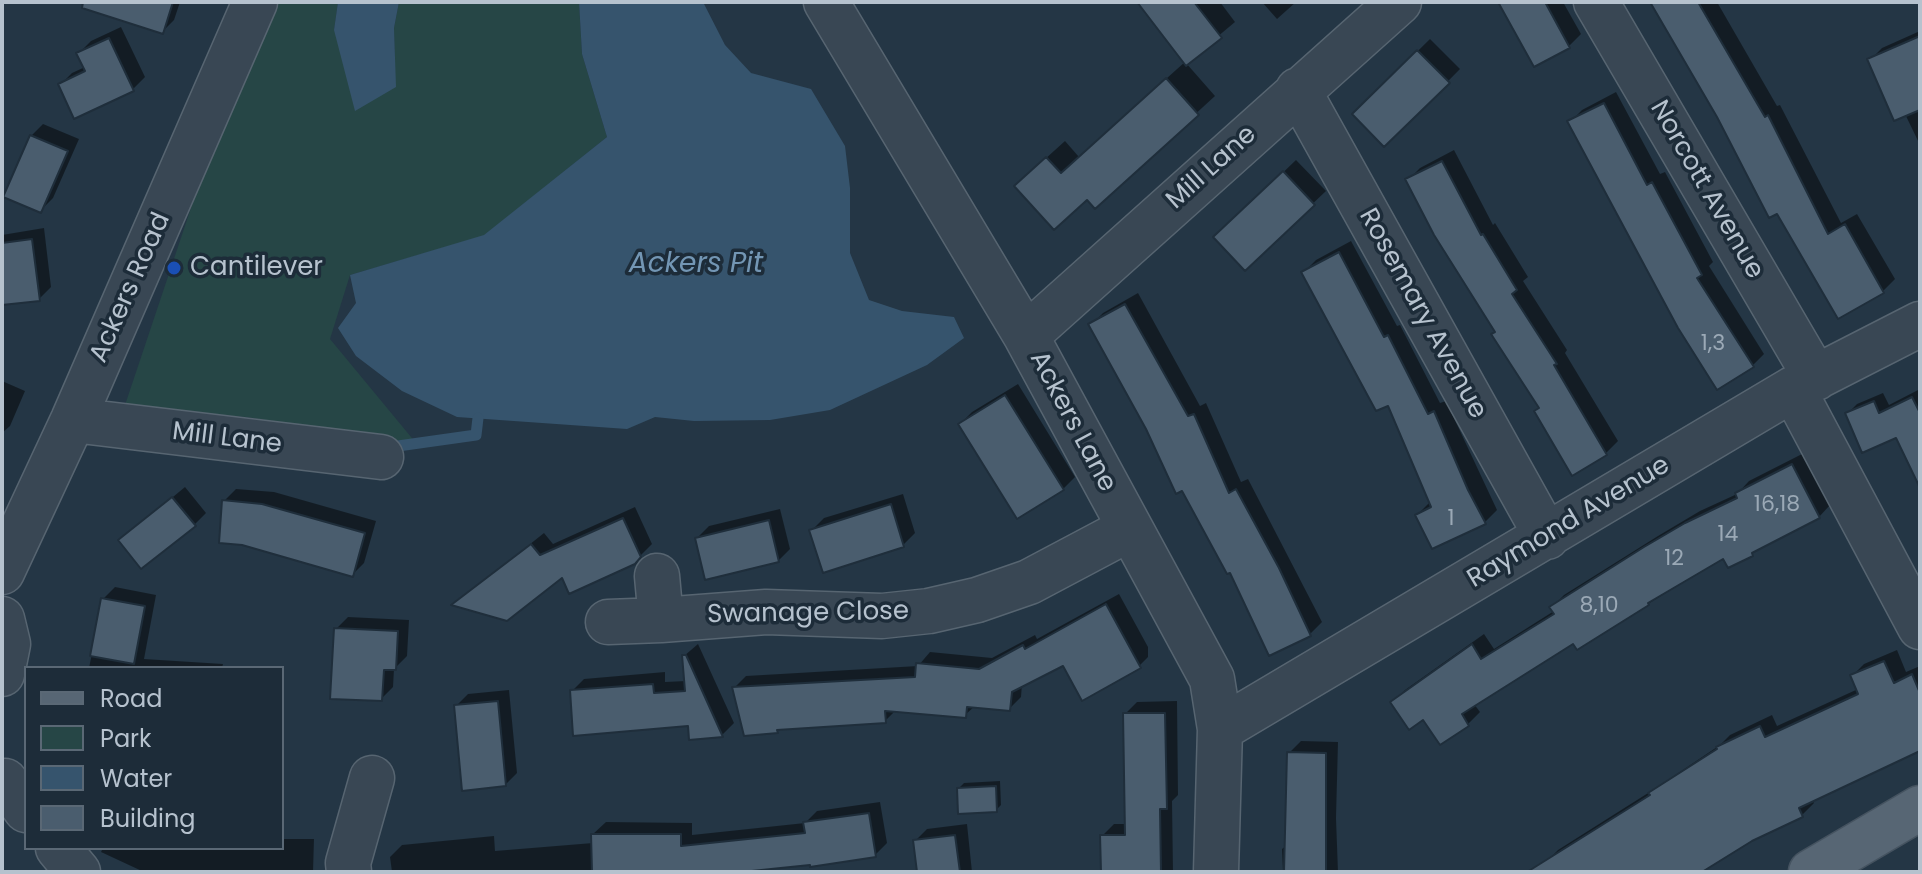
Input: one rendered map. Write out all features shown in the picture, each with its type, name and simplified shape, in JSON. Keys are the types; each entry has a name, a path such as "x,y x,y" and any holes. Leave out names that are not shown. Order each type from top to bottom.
{"main road":[{"path":"1811,872 1920,808"}],"street":[{"name":"Ackers Road","path":"2,572 73,420 255,2"},
{"name":"Ackers Lane","path":"826,2 1026,336 1212,679 1220,729 1216,872"},
{"name":"Mill Lane","path":"1026,336 1399,2"},
{"name":"Norcott Avenue","path":"1596,2 1805,384 1920,627"},
{"name":"Rosemary Avenue","path":"1298,90 1547,537"},
{"name":"Raymond Avenue","path":"1220,729 1805,384 1920,324"},
{"name":"Mill Lane","path":"73,420 381,457"},
{"name":"Swanage Close","path":"608,622 766,612 882,616 929,611 977,600 1029,582 1129,529"},
{"path":"657,576 661,620"},
{"path":"2,619 8,644 2,674"},
{"path":"349,872 348,863 372,778"},
{"path":"60,850 78,872"}],"green space":[{"path":"260,2 338,2 334,30 395,87 394,28 399,2 579,2 582,54 607,137 484,236 350,275 330,339 416,443 246,417 124,408"}],"water":[{"path":"338,2 399,2 394,28 396,87 355,111 334,30"},
{"name":"Ackers Pit","path":"579,2 703,2 725,45 751,73 811,89 845,146 850,188 850,253 869,300 902,311 954,317 964,338 927,365 830,410 770,420 694,421 655,417 627,429 457,417 402,391 356,356 338,328 356,303 350,275 484,235 607,137 582,54"}],"building":[{"path":"83,2 173,2 163,34 82,8"},
{"path":"1137,2 1194,2 1222,38 1186,66"},
{"path":"1498,2 1545,2 1570,48 1534,67"},
{"path":"1650,2 1698,2 1765,117 1768,115 1828,234 1845,224 1884,293 1838,319 1777,214 1769,218 1717,117"},
{"path":"1920,36 1920,110 1894,121 1867,59"},
{"path":"109,38 134,91 74,119 58,84 85,71 76,53"},
{"path":"1417,50 1450,83 1384,147 1352,114"},
{"path":"1166,78 1199,115 1095,209 1087,200 1054,230 1014,186 1046,157 1061,173"},
{"path":"1604,103 1647,185 1652,182 1702,275 1697,278 1754,367 1717,390 1678,328 1567,121"},
{"path":"30,135 68,151 41,213 3,197"},
{"path":"1442,161 1481,235 1517,290 1512,294 1557,364 1554,365 1607,455 1572,476 1534,411 1539,408 1491,334 1495,332 1434,235 1405,179"},
{"path":"1283,171 1315,205 1245,271 1213,237"},
{"path":"32,239 40,301 2,305 2,243"},
{"path":"1339,252 1384,337 1388,335 1428,414 1434,411 1486,524 1432,549 1415,515 1431,507 1388,406 1376,411 1301,272"},
{"path":"1125,304 1188,416 1194,414 1229,493 1236,489 1311,636 1269,656 1230,573 1227,574 1182,491 1176,494 1146,429 1088,324"},
{"path":"1005,395 1064,490 1017,519 958,424"},
{"path":"1912,397 1920,413 1920,488 1896,438 1862,453 1845,413 1874,401 1879,413"},
{"path":"1792,464 1820,518 1728,568 1723,559 1577,650 1573,644 1462,714 1469,726 1440,745 1423,720 1409,730 1390,702 1472,644 1481,659 1554,614 1549,607 1644,547 1737,498 1735,493"},
{"path":"172,497 196,526 141,569 118,540"},
{"path":"222,500 262,504 365,533 353,577 242,545 219,543"},
{"path":"891,504 904,547 823,573 809,530"},
{"path":"623,518 641,557 635,564 569,594 562,578 507,621 451,605 531,544 540,555"},
{"path":"769,520 779,562 705,580 695,538"},
{"path":"101,598 145,606 134,664 90,656"},
{"path":"1106,604 1141,668 1082,701 1063,666 1012,692 1010,711 967,707 966,718 885,711 886,723 777,730 778,733 744,736 732,687 915,677 916,663 979,669 1023,645 1025,649"},
{"path":"334,628 398,631 396,670 384,670 382,701 330,699"},
{"path":"682,655 686,655 723,737 689,740 688,726 573,736 570,690 653,684 654,693 685,691"},
{"path":"1884,661 1894,683 1912,674 1920,693 1920,751 1799,808 1803,817 1752,841 1702,872 1527,872 1650,795 1648,793 1716,747 1760,726 1765,737 1858,694 1850,675"},
{"path":"498,701 506,786 462,791 454,705"},
{"path":"1123,713 1165,713 1167,809 1160,809 1161,872 1101,872 1100,835 1125,835"},
{"path":"1287,752 1326,753 1326,872 1284,872"},
{"path":"996,786 997,812 958,814 957,788"},
{"path":"869,813 876,857 810,867 742,872 592,872 591,834 681,834 681,846 805,833 803,822"},
{"path":"955,835 960,872 917,872 913,840"}],"waterway":[{"path":"388,445 476,435 478,418"}],"place":[{"name":"Cantilever","path":"174,268"}]}
